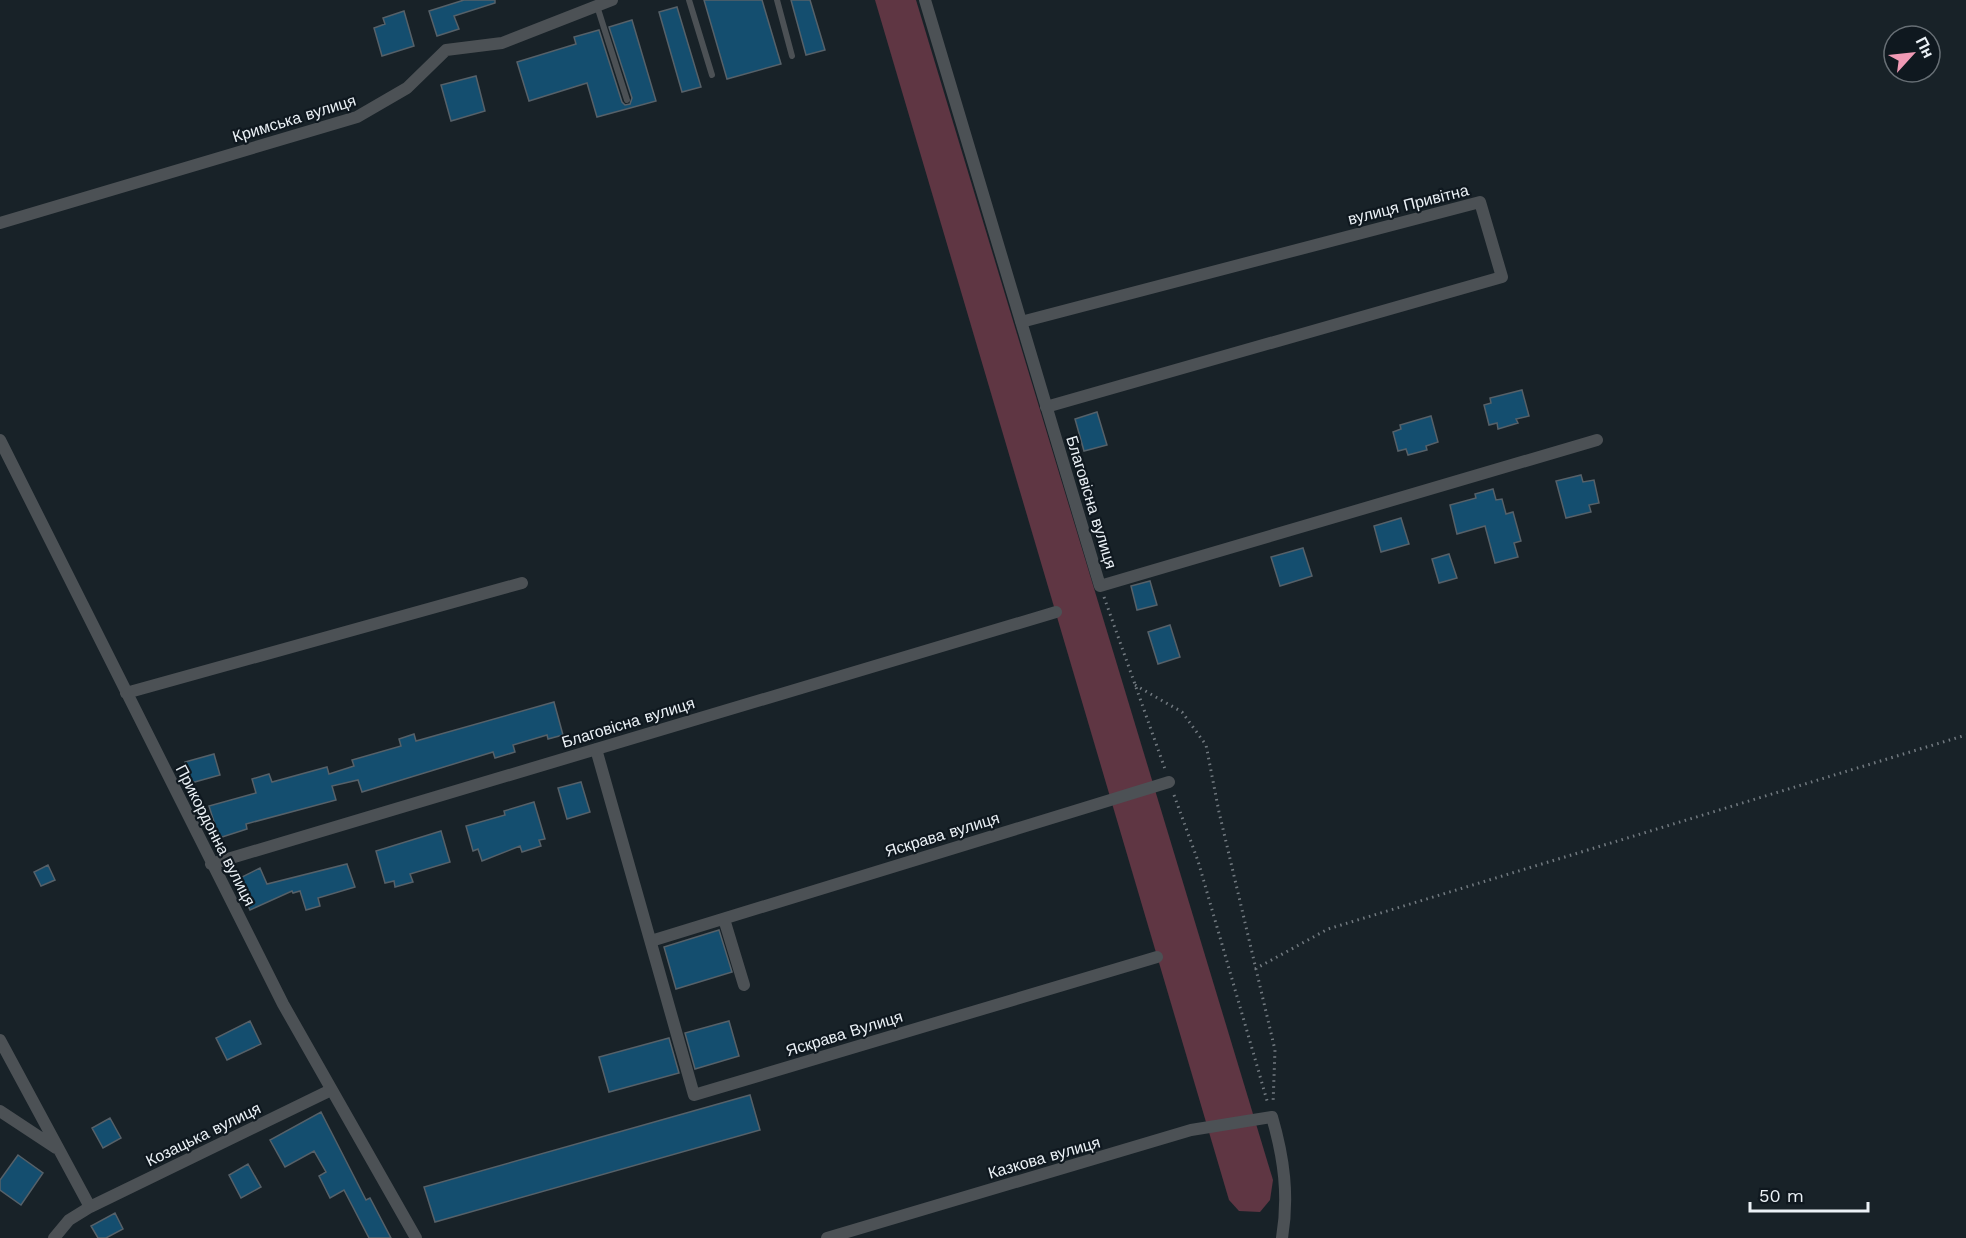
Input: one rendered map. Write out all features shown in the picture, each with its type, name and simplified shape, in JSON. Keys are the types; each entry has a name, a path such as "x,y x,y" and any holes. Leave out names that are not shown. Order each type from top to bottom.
{"street":[{"name":"Кримська вулиця","path":"0,223 357,117 407,88 446,50 502,43 612,0"},
{"name":"Благовісна вулиця","path":"925,0 1100,586 1597,440"},
{"name":"вулиця Привітна","path":"1021,322 1480,202 1502,277 1046,407"},
{"name":"Прикордонна вулиця","path":"0,440 283,1004 416,1238"},
{"path":"126,693 522,583"},
{"name":"Благовісна вулиця","path":"211,864 1056,612"},
{"path":"596,749 651,941"},
{"name":"Яскрава вулиця","path":"651,941 1169,782"},
{"path":"724,919 744,985"},
{"name":"Яскрава Вулиця","path":"651,941 694,1095 1157,957"},
{"path":"0,1040 90,1207"},
{"name":"Козацька вулиця","path":"54,1238 69,1220 90,1207 331,1090"},
{"path":"0,1111 57,1148"},
{"path":"1272,1118 1283,1154 1287,1212 1282,1238"},
{"name":"Казкова вулиця","path":"826,1238 1191,1130 1272,1118"}],"lane":[{"path":"689,0 712,75"},
{"path":"777,0 792,56"},
{"path":"597,5 627,100"}],"path":[{"path":"1100,586 1198,861 1272,1118"},
{"path":"1135,685 1182,712 1206,745 1275,1050 1272,1118"},
{"path":"1255,969 1328,929 1966,735"}],"shaded area":[{"path":"875,0 916,0 1273,1180 1270,1200 1260,1212 1239,1211 1229,1200"}],"building":[{"path":"464,0 495,0 495,3 454,16 459,29 437,36 429,11"},
{"path":"704,0 762,0 781,64 727,79"},
{"path":"791,0 810,0 825,50 806,55"},
{"path":"677,7 701,87 682,92 659,12"},
{"path":"404,11 414,46 382,56 374,28 385,24 383,18"},
{"path":"632,20 656,101 597,117 587,83 529,101 517,62 576,44 574,37 599,30 622,102 625,105 630,104 632,98 609,27"},
{"path":"476,76 485,111 451,121 441,85"},
{"path":"1522,390 1529,416 1516,419 1518,423 1498,429 1497,423 1489,425 1484,405 1491,403 1490,398"},
{"path":"1097,412 1107,445 1084,451 1075,419"},
{"path":"1431,416 1438,442 1426,446 1427,450 1408,455 1406,449 1398,451 1393,432 1401,429 1400,425"},
{"path":"1581,475 1583,482 1594,480 1599,503 1589,505 1591,512 1566,518 1556,481"},
{"path":"1493,489 1496,500 1502,499 1506,514 1513,512 1521,541 1514,543 1518,557 1495,563 1485,526 1457,534 1450,505 1476,498 1475,494"},
{"path":"1401,518 1409,544 1381,552 1374,526"},
{"path":"1303,548 1312,576 1280,586 1271,557"},
{"path":"1449,554 1457,578 1439,583 1432,559"},
{"path":"1150,581 1157,605 1137,610 1131,586"},
{"path":"1170,625 1180,657 1158,664 1148,632"},
{"path":"554,702 563,735 548,739 547,735 513,745 515,752 495,758 493,752 362,792 358,780 332,786 336,800 246,824 247,829 219,838 209,806 256,793 252,779 269,774 272,782 327,767 329,774 354,766 352,760 401,746 399,739 414,734 416,741"},
{"path":"214,754 220,775 191,783 185,762"},
{"path":"581,782 590,812 567,819 558,788"},
{"path":"534,802 545,839 539,840 541,846 522,852 520,846 482,861 478,849 473,851 466,826 505,815 504,811"},
{"path":"441,831 450,862 410,874 413,882 395,887 394,881 385,883 376,851"},
{"path":"347,864 355,887 318,898 320,906 306,910 300,891 293,893 292,891 250,910 236,880 260,868 267,884"},
{"path":"48,865 55,880 41,886 34,872"},
{"path":"719,930 732,972 676,989 664,947"},
{"path":"250,1021 261,1044 227,1060 216,1038"},
{"path":"729,1021 739,1056 695,1069 685,1033"},
{"path":"669,1038 679,1073 609,1092 599,1057"},
{"path":"750,1095 760,1130 435,1222 424,1187"},
{"path":"321,1112 366,1200 370,1198 391,1238 369,1238 344,1190 330,1198 319,1176 326,1172 314,1151 285,1167 270,1140"},
{"path":"110,1118 121,1138 103,1148 92,1128"},
{"path":"18,1155 43,1173 21,1205 0,1190 0,1180"},
{"path":"248,1164 261,1187 241,1198 229,1175"},
{"path":"115,1213 123,1229 106,1238 98,1238 91,1226"}]}
